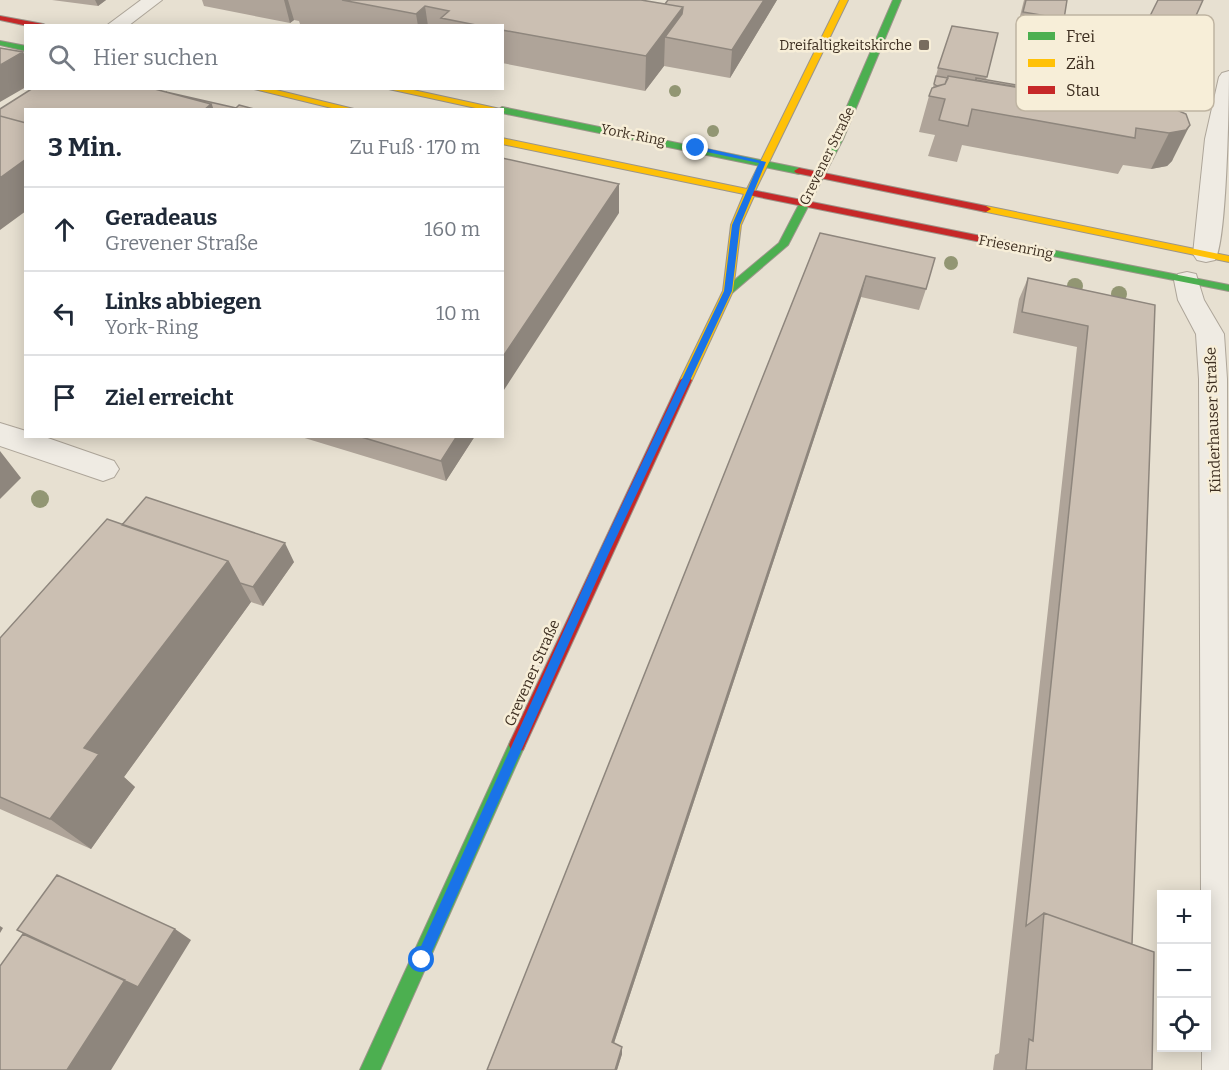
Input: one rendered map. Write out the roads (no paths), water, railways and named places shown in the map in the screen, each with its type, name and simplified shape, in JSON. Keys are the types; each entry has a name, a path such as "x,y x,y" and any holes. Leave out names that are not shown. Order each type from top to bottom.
{"main road":[{"name":"Grevener Straße","path":"370,1070 603,555 728,291 736,225 763,162 844,0"},
{"name":"Grevener Straße","path":"728,291 783,245 821,174 897,0"},
{"path":"0,18 32,24"},
{"path":"0,43 24,49"},
{"path":"263,90 345,108"},
{"name":"York-Ring","path":"398,90 492,108"},
{"name":"York-Ring","path":"504,110 821,174"},
{"path":"504,141 750,193"},
{"path":"821,174 1229,259"},
{"name":"Friesenring","path":"750,193 1229,288"}],"street":[{"path":"117,24 153,0"},
{"path":"1206,254 1211,234 1211,203 1222,103 1229,77"},
{"name":"Kinderhauser Straße","path":"1186,280 1191,300 1219,336 1226,1070"},
{"path":"0,434 103,469"}],"place":[{"name":"Dreifaltigkeitskirche","path":"924,45"}]}
